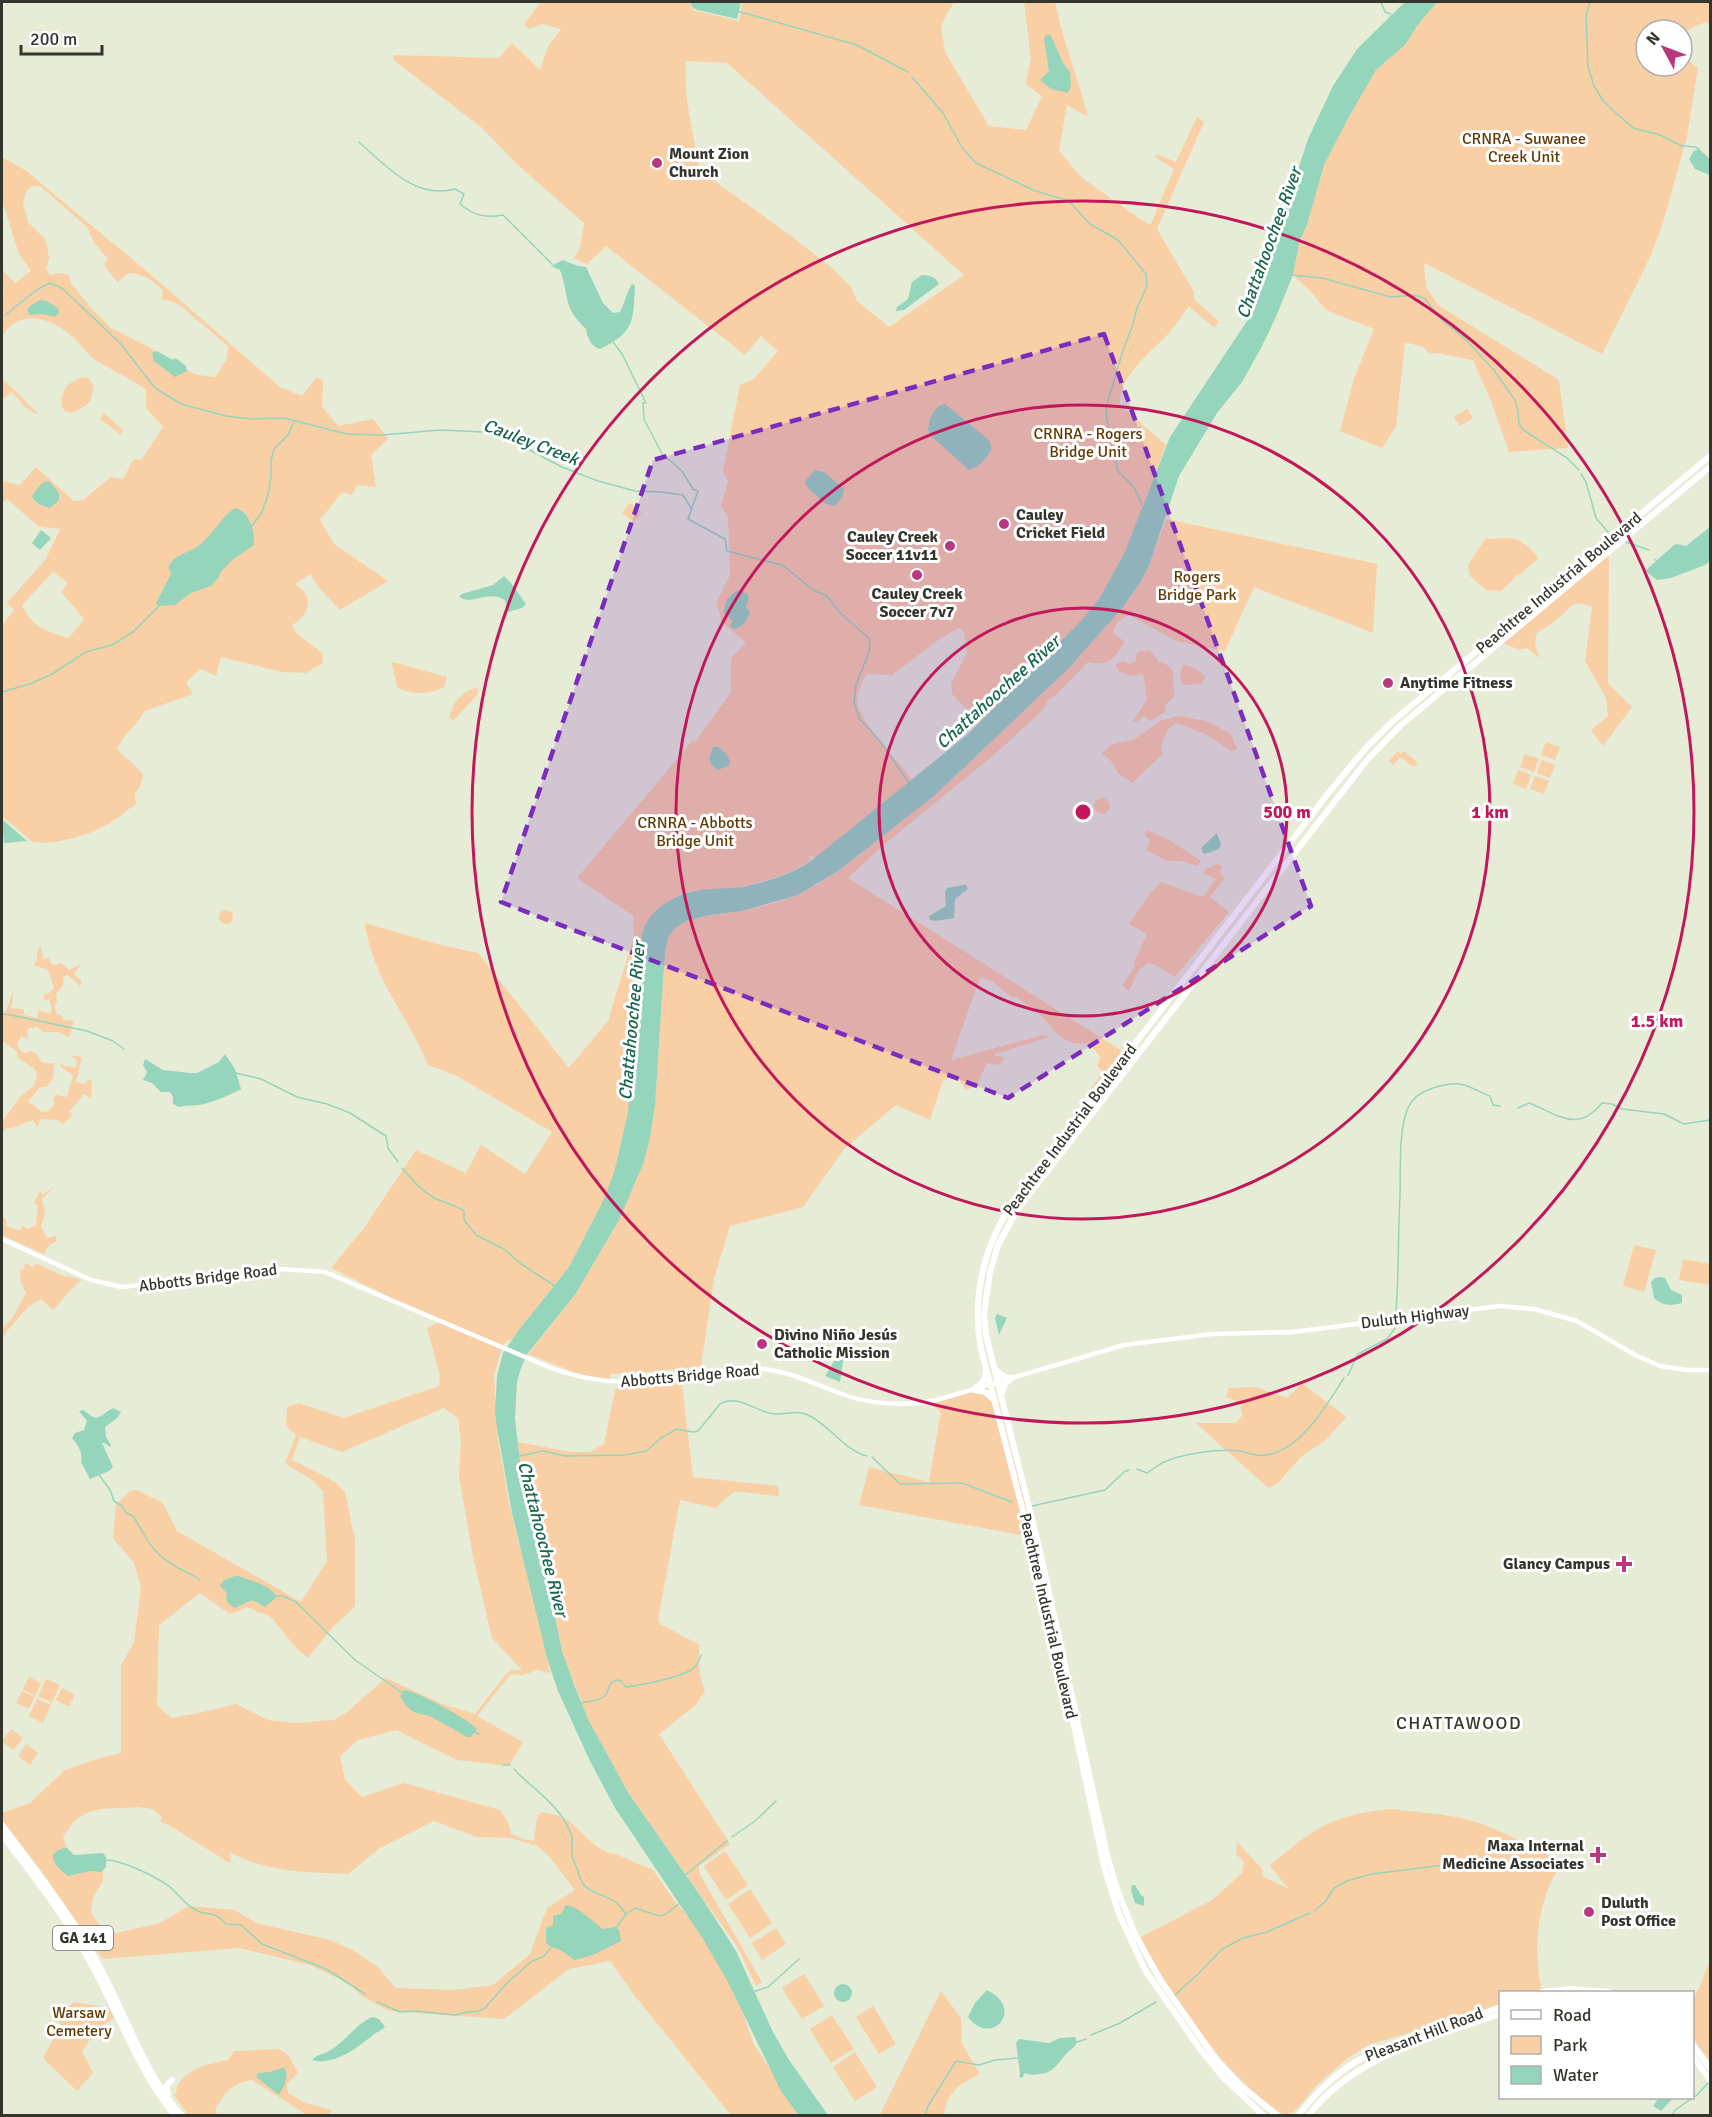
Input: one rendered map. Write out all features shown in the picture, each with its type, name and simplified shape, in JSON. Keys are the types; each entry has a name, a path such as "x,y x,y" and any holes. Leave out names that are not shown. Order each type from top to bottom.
{"highway":[{"name":"Peachtree Industrial Boulevard","path":"1278,2115 1241,2086 1218,2062 1144,1953 1121,1900 1107,1855 1039,1547 1003,1405 979,1337 977,1309 984,1266 994,1233 1015,1198 1335,784 1377,737 1413,704 1710,456"},
{"name":"Peachtree Industrial Boulevard","path":"989,1365 984,1314 987,1284 997,1249 1017,1210 1325,813 1385,740 1710,467"},
{"path":"974,1390 984,1380 989,1365 999,1374 1012,1378 1002,1388 1003,1405"},
{"name":"Peachtree Industrial Boulevard","path":"994,1384 995,1402 1051,1618 1105,1870 1119,1914 1145,1970 1200,2049 1223,2077 1264,2115"},
{"path":"974,1390 985,1392 995,1402"},
{"name":"GA 141","path":"3,1830 75,1935 153,2085 175,2115"},
{"name":"GA 141","path":"3,1830 52,1892 97,1960 151,2070 183,2115"},
{"path":"1551,1991 1570,1989 1596,1991"},
{"name":"Pleasant Hill Road","path":"1298,2115 1326,2084 1347,2066 1366,2056 1499,2007"},
{"name":"Pleasant Hill Road","path":"1308,2115 1334,2086 1368,2064 1399,2050 1499,2014"},
{"path":"1694,2047 1710,2068"},
{"path":"1694,2058 1710,2080"},
{"path":"172,2080 166,2086 166,2090 183,2115"}],"main road":[{"path":"1087,1106 1094,1111"},
{"name":"Abbotts Bridge Road","path":"2,1239 63,1268 106,1284 130,1287 280,1269 325,1272 571,1375 588,1380 619,1383 763,1369 789,1375 853,1397 883,1402 919,1403 974,1390 1124,1345 1198,1335 1252,1333"},
{"path":"137,1281 140,1283 164,1281 169,1283"},
{"name":"Duluth Highway","path":"1252,1333 1337,1327 1499,1306 1534,1309 1577,1320 1637,1356 1660,1366 1687,1370 1710,1370"}],"highlighted area":[{"path":"1104,334 1311,906 1008,1098 501,902 653,460"}],"green space":[{"path":"541,2 690,2 693,10 739,21 742,2 954,2 941,25 945,52 989,126 1026,130 1042,96 1026,84 1031,58 1024,2 1055,2 1088,117 1067,105 1059,151 1082,178 1146,223 1151,224 1174,169 1155,157 1156,154 1176,162 1197,117 1204,122 1157,229 1194,292 1194,299 1219,322 1214,328 1189,306 1169,333 1137,365 1125,384 1120,405 1166,445 1110,593 982,725 952,694 951,684 967,653 964,632 959,628 941,638 892,675 867,674 858,697 861,713 874,733 914,782 816,860 811,855 809,857 812,859 791,871 752,884 727,890 693,891 675,897 653,915 643,930 632,1069 635,1082 629,1109 627,1141 603,1201 569,1267 511,1340 503,1345 494,1375 498,1440 509,1503 519,1544 534,1587 550,1673 538,1670 523,1675 511,1674 477,1716 523,1742 509,1766 457,1760 396,1730 358,1740 340,1756 345,1780 362,1797 404,1783 500,1810 508,1822 511,1834 534,1841 537,1818 541,1812 560,1816 601,1849 653,1870 676,1903 705,1934 740,2005 754,2045 802,2115 731,2115 635,1996 610,1961 569,1969 504,2019 389,2011 362,1996 348,1983 310,1965 239,1948 103,1959 37,1865 2,1820 2,1813 30,1803 65,1770 121,1753 121,1665 134,1642 141,1588 134,1563 113,1538 116,1505 130,1491 137,1490 163,1503 177,1531 301,1602 327,1561 323,1491 311,1479 287,1465 286,1461 296,1435 286,1426 287,1407 299,1403 343,1418 439,1386 440,1376 427,1328 440,1322 331,1268 364,1228 416,1150 466,1173 481,1145 525,1174 552,1132 457,1076 428,1065 375,961 365,923 478,953 569,1068 608,1021 634,936 633,916 577,878 693,740 695,742 731,692 731,658 746,643 721,621 717,601 730,575 728,517 721,506 728,481 723,471 740,385 754,379 778,351 761,336 745,355 606,246 587,264 574,258 580,248 584,223 520,167 480,126 393,60 394,55 499,58 512,43 540,70 548,46 561,29 542,24 529,29 524,24","holes":["686,61 727,63 964,275 889,327 857,301 851,287 833,269 786,232 699,170 687,102","444,1408 458,1418 461,1442 459,1477 474,1561 492,1638 522,1670 512,1670 506,1674 475,1714 442,1704 386,1678 347,1712 334,1720 294,1723 268,1720 236,1704 171,1718 157,1705 159,1625 200,1593 230,1614 247,1607 271,1617 297,1649 308,1658 332,1628 355,1606 355,1540 345,1492 336,1483 292,1460 300,1437 342,1452","136,1807 153,1809 162,1817 160,1822 167,1824 228,1862 231,1862 230,1852 273,1868 348,1874 380,1848 434,1821 477,1837 510,1838 537,1846 548,1855 575,1890 547,1908 530,1954 493,1985 455,1990 395,1988 379,1968 353,1950 330,1940 256,1923 235,1910 189,1906 160,1923 116,1933 104,1931 91,1913 93,1898 103,1880 106,1857 100,1853 89,1856 74,1855 67,1848 63,1837 70,1826 85,1814 103,1809"]},
{"name":"CRNRA - Suwanee Creek Unit","path":"1437,2 1710,2 1710,24 1706,22 1694,27 1694,18 1634,18 1634,78 1694,78 1694,64 1698,68 1687,137 1663,223 1650,257 1602,354 1424,263 1426,287 1438,305 1559,380 1568,448 1509,452 1491,401 1473,360 1437,353 1430,354 1423,347 1405,342 1396,427 1382,448 1340,431 1354,379 1374,329 1326,310 1293,275 1300,240 1307,225 1324,165 1376,70 1405,45"},
{"path":"2,157 25,170 150,274 280,387 302,396 317,377 323,381 322,406 338,426 373,419 388,439 371,455 376,487 357,485 352,495 342,492 320,520 334,544 388,581 340,610 319,588 310,574 295,584 305,594 308,604 302,617 292,625 296,633 322,653 323,663 306,673 282,672 221,657 216,676 201,669 186,682 193,694 145,711 117,749 143,774 140,787 135,792 137,803 114,821 84,835 42,843 33,842 2,816 2,625 14,610 7,603 46,559 60,529 38,526 7,499 2,503 2,484 5,481 16,485 21,484 36,467 74,501 83,500 111,477 123,479 133,460 142,459 163,427 146,408 146,389 94,359 74,338 56,325 47,321 27,319 18,321 2,336 4,290 2,289 2,270 15,283 31,271 19,254 2,201","holes":["33,186 40,186 87,227 95,244 108,259 104,265 117,282 129,273 148,278 163,290 162,299 177,303 228,346 227,358 216,377 191,372 111,328 71,283 69,275 61,273 50,275 46,269 49,258 46,240 28,222 23,203 27,190","53,572 68,583 61,592 84,619 69,638 35,624 22,605"]},
{"path":"82,377 88,378 94,386 90,402 78,410 68,412 62,404 64,390"},
{"path":"2,379 38,413 26,408 12,392 2,400"},
{"path":"1467,409 1473,418 1460,426 1454,417"},
{"path":"104,413 123,430 121,435 100,419"},
{"path":"630,503 642,512 634,522 622,513"},
{"name":"Rogers Bridge Park","path":"1166,519 1377,564 1373,633 1254,587 1225,651 1176,641 1129,615 1117,622 1113,633 1125,642 1114,657 1101,663 1088,662 1056,695 1048,700 1043,710 994,755 887,842 848,878 1122,1051 1090,1092 1103,1072 1097,1066 1101,1057 1088,1043 1071,1042 1064,1039 1033,1009 1015,997 1011,997 993,982 981,977 977,986 973,987 976,989 951,1060 1043,1035 1050,1037 992,1055 1005,1058 999,1065 987,1063 976,1086 966,1090 957,1077 943,1080 930,1120 896,1105 844,1149 803,1207 730,1226 714,1279 701,1366 610,1374 609,1379 579,1374 528,1354 575,1295 619,1220 644,1162 655,1105 665,953 668,938 675,928 688,920 742,911 798,895 838,871 934,796 1068,669 1123,607 1149,566"},
{"path":"1487,538 1517,540 1538,557 1501,591 1486,590 1470,576 1468,565"},
{"path":"1609,546 1608,683 1632,707 1603,746 1591,730 1608,716 1606,698 1585,661 1592,607 1577,603 1536,634 1535,645 1540,658 1526,648 1519,650 1497,640"},
{"path":"1150,650 1159,662 1165,663 1173,671 1174,697 1166,704 1165,712 1150,721 1144,716 1132,722 1147,700 1143,674 1131,676 1119,672 1115,664 1123,661 1130,664 1136,661 1137,652"},
{"path":"393,662 447,677 444,687 426,693 402,690 397,687"},
{"path":"1183,664 1197,669 1206,677 1201,684 1182,685 1180,676"},
{"path":"477,687 478,694 453,721 449,717 453,706 462,695"},
{"path":"1179,716 1207,721 1231,734 1237,749 1232,752 1207,735 1176,723 1168,729 1161,746 1163,754 1132,783 1118,773 1111,761 1102,753 1112,744 1133,740 1162,720"},
{"path":"1546,742 1560,747 1555,760 1541,755"},
{"path":"1398,751 1401,754 1404,751 1418,763 1414,767 1400,757 1393,765 1389,761"},
{"path":"1525,754 1539,759 1534,772 1520,767"},
{"path":"1542,760 1555,765 1550,778 1537,773"},
{"path":"1518,770 1531,775 1526,789 1513,784"},
{"path":"1535,776 1549,781 1544,794 1530,789"},
{"path":"1102,798 1108,800 1110,806 1108,812 1102,814 1096,812 1094,806 1096,800"},
{"path":"1148,830 1171,841 1201,861 1197,866 1180,861 1167,861 1146,850 1150,840 1144,834"},
{"path":"1217,864 1222,866 1220,874 1225,878 1210,897 1229,912 1175,977 1148,963 1139,970 1129,991 1122,986 1135,966 1134,962 1147,934 1129,924 1151,892 1161,882 1203,897 1216,879 1203,873 1207,868"},
{"path":"226,910 231,912 233,917 231,922 226,924 221,922 219,917 221,912"},
{"path":"41,946 43,959 49,958 51,964 61,963 69,970 81,964 74,974 82,982 80,986 68,975 63,977 63,985 56,994 57,1002 54,1005 57,1015 61,1014 63,1020 74,1021 69,1037 58,1032 42,1032 38,1027 29,1028 28,1039 21,1036 17,1044 25,1053 31,1051 37,1054 43,1063 54,1063 52,1080 46,1087 40,1087 28,1101 42,1112 49,1111 55,1103 53,1100 56,1095 67,1097 73,1075 61,1067 60,1063 76,1068 77,1060 70,1055 82,1057 76,1083 85,1084 88,1080 92,1081 91,1098 84,1094 69,1112 73,1115 63,1124 58,1120 40,1119 38,1128 33,1120 9,1129 8,1127 2,1133 2,1122 20,1097 34,1086 37,1076 36,1070 17,1057 17,1052 2,1040 2,1015 14,991 11,1008 24,1009 24,1015 37,1018 39,1010 50,1014 52,1009 49,999 44,1000 44,994 51,992 54,988 48,970 34,965"},
{"path":"54,1187 42,1199 45,1214 41,1227 47,1238 56,1236 57,1241 49,1245 44,1254 2,1235 2,1217 7,1221 5,1225 20,1231 22,1226 28,1229 36,1225 38,1206 34,1203 40,1191 42,1195"},
{"path":"1634,1245 1656,1250 1644,1292 1623,1286"},
{"path":"1683,1259 1710,1264 1710,1285 1679,1280"},
{"path":"25,1263 33,1267 37,1264 66,1277 80,1280 53,1310 41,1299 28,1307 2,1337 2,1329 13,1317 26,1293 21,1283 20,1270 24,1269"},
{"path":"677,1383 682,1385 693,1477 778,1486 779,1496 735,1492 716,1508 680,1500 658,1620 660,1624 700,1645 699,1668 705,1691 696,1705 659,1734 730,1844 699,1866 699,1873 762,1982 756,1986 738,1948 629,1794 589,1721 562,1651 539,1539 523,1485 518,1442 571,1452 590,1452 604,1444 615,1390"},
{"path":"1302,1383 1346,1417 1326,1440 1302,1456 1278,1483 1268,1488 1196,1423 1235,1423 1242,1416 1240,1403 1226,1397 1229,1388 1256,1387 1287,1398"},
{"path":"993,1385 1026,1505 1031,1537 859,1505 869,1467 929,1482 941,1412 927,1401"},
{"path":"29,1677 41,1683 35,1696 23,1689"},
{"path":"46,1679 60,1685 52,1703 38,1696"},
{"path":"62,1688 75,1695 69,1707 56,1700"},
{"path":"22,1691 35,1697 29,1709 16,1703"},
{"path":"37,1699 51,1705 43,1723 29,1716"},
{"path":"11,1729 23,1738 14,1750 2,1742"},
{"path":"26,1744 38,1753 30,1765 18,1756"},
{"path":"1392,1809 1466,1819 1503,1833 1543,1852 1558,1862 1560,1866 1546,1894 1539,1925 1537,1957 1541,1988 1538,1991 1499,1991 1499,2006 1368,2045 1348,2058 1318,2084 1294,2112 1284,2115 1261,2098 1220,2058 1185,2012 1139,1938 1212,1900 1242,1873 1244,1862 1236,1854 1237,1842 1263,1870 1262,1876 1289,1889 1270,1866 1304,1838 1327,1824 1363,1813"},
{"path":"725,1851 748,1885 726,1900 704,1866"},
{"path":"750,1889 772,1923 750,1938 728,1904"},
{"path":"776,1928 786,1944 762,1960 752,1943"},
{"path":"1709,1962 1710,2061 1694,2040 1694,1996 1699,1989"},
{"path":"804,1974 824,2006 802,2019 782,1988"},
{"path":"941,1991 961,2018 962,2044 980,2074 951,2094 944,2115 880,2115"},
{"name":"Warsaw Cemetery","path":"74,2002 109,2008 114,2018 97,2029 82,2051 93,2073 77,2091 43,2058 61,2025 56,2018"},
{"path":"873,2006 896,2044 879,2054 856,2017"},
{"path":"832,2015 854,2049 831,2063 810,2029"},
{"path":"279,2049 289,2056 298,2073 287,2084 288,2093 305,2103 332,2110 329,2115 307,2115 252,2080 234,2086 226,2094 215,2110 218,2115 188,2115 173,2094 176,2094 182,2079 188,2074 203,2066 228,2060 234,2051"},
{"path":"855,2052 877,2087 855,2101 833,2067"}],"water":[{"path":"690,2 741,2 737,19 698,10 693,8"},
{"path":"1405,2 1437,2 1405,45 1376,70 1324,165 1307,225 1300,240 1293,275 1275,319 1242,382 1217,413 1179,476 1149,566 1123,607 1068,669 934,796 838,871 798,895 742,911 688,920 675,928 668,938 665,953 655,1105 644,1162 619,1220 575,1295 528,1353 521,1368 517,1382 515,1419 523,1485 539,1539 562,1651 575,1687 589,1721 629,1794 736,1951 773,2032 789,2060 828,2115 799,2116 781,2091 728,1982 703,1939 615,1808 590,1761 558,1691 547,1658 512,1513 497,1428 495,1411 497,1376 503,1353 569,1267 603,1201 614,1173 628,1113 642,935 650,918 664,904 682,895 701,890 742,887 760,883 786,874 811,861 968,734 1081,621 1099,599 1124,554 1170,437 1251,315 1308,139 1333,86 1357,49"},
{"path":"1046,35 1052,38 1063,63 1070,72 1071,86 1068,93 1051,89 1040,80 1049,71 1044,39"},
{"path":"1699,149 1710,159 1710,175 1695,169 1689,159 1694,151"},
{"path":"563,260 586,267 603,303 613,313 620,312 630,287 632,284 635,286 634,308 630,324 620,337 600,349 590,342 586,329 573,314 560,270 551,266"},
{"path":"922,275 932,277 939,284 904,310 896,311 897,307 908,299 912,282"},
{"path":"40,300 47,301 58,308 59,313 55,317 42,314 30,315 27,310"},
{"path":"157,351 173,360 175,358 186,366 187,371 175,377 154,361 152,353"},
{"path":"945,404 989,440 992,449 973,469 969,470 931,436 928,430 934,411"},
{"path":"815,470 824,472 844,489 842,498 834,506 824,503 805,485 806,480"},
{"path":"46,481 50,482 59,493 59,500 50,508 37,503 32,496"},
{"path":"235,508 248,518 254,534 254,545 231,561 211,586 191,593 175,605 158,606 156,603 170,576 171,572 168,568 170,564 177,557 203,542"},
{"path":"1710,527 1710,561 1705,565 1671,578 1657,580 1645,571 1674,545 1686,546"},
{"path":"41,530 51,538 40,550 32,543"},
{"path":"504,576 526,604 522,608 508,612 505,600 498,597 470,600 459,597 462,594 493,585"},
{"path":"739,590 749,597 746,606 750,613 744,624 733,629 730,625 733,621 724,613 724,609 730,596"},
{"path":"713,747 719,747 726,754 730,761 729,766 717,770 712,765 709,758"},
{"path":"3,820 27,841 4,843"},
{"path":"1217,833 1221,844 1219,849 1203,853 1201,848"},
{"path":"966,885 968,889 955,899 954,918 930,920 929,916 946,906 947,888"},
{"path":"225,1054 235,1069 241,1089 209,1103 179,1107 173,1104 170,1092 161,1092 152,1083 143,1080 147,1072 143,1065 145,1059 163,1070 197,1073 219,1062"},
{"path":"1661,1277 1665,1278 1671,1290 1682,1295 1682,1303 1667,1305 1654,1298 1651,1282"},
{"path":"997,1314 1007,1318 999,1335 995,1318"},
{"path":"842,1348 849,1352 843,1361 840,1382 825,1376"},
{"path":"113,1408 121,1412 105,1427 106,1437 111,1445 110,1447 102,1443 113,1467 90,1479 81,1462 80,1449 72,1438 75,1433 84,1430 87,1421 79,1411 84,1410 96,1418"},
{"path":"235,1576 266,1586 277,1597 265,1607 252,1600 235,1608 229,1604 226,1599 227,1593 220,1586 224,1580"},
{"path":"404,1690 442,1706 477,1729 471,1737 467,1737 430,1716 413,1712 400,1696"},
{"path":"64,1848 74,1855 103,1853 106,1857 106,1867 101,1872 91,1871 68,1876 57,1865 53,1857 57,1851"},
{"path":"1132,1885 1135,1885 1144,1897 1144,1906 1135,1903 1131,1890"},
{"path":"566,1905 580,1911 603,1929 615,1927 619,1930 621,1941 593,1955 575,1960 549,1946 546,1942 546,1928 553,1925 553,1916 561,1914"},
{"path":"843,1984 849,1987 852,1993 849,1999 843,2002 837,1999 834,1993 837,1987"},
{"path":"987,1990 998,1998 1004,2007 1004,2015 1001,2022 986,2029 977,2026 968,2017 975,2003"},
{"path":"372,2017 379,2019 385,2027 345,2055 329,2060 312,2060 334,2048"},
{"path":"1075,2037 1077,2042 1075,2045 1049,2072 1025,2073 1022,2078 1019,2077 1016,2043 1019,2039 1049,2043 1060,2038"},
{"path":"284,2067 286,2078 279,2095 256,2077 258,2073"},
{"path":"1658,2099 1672,2099 1661,2111 1653,2106"}],"waterway":[{"path":"1381,2 1385,12 1391,14"},
{"path":"1590,2 1586,15 1588,67 1594,86 1604,102 1633,128 1660,135 1682,146 1699,149"},
{"path":"737,11 857,45 908,72"},
{"path":"912,77 943,113 963,149 976,163 1033,190 1069,201 1090,224 1118,240 1146,274 1147,286 1137,308 1106,408 1107,421 1115,443 1117,470 1134,487 1142,505"},
{"path":"359,142 403,179 427,190 455,189 464,194 460,204 475,214 503,215 552,264"},
{"path":"1292,275 1322,278 1391,297 1414,295 1424,298 1442,320 1467,341 1493,369 1515,400 1522,429 1567,458 1579,470"},
{"name":"Cauley Creek","path":"5,315 38,289 50,283 63,289 120,343 155,388 181,404 226,416 251,419 284,418 347,434 382,435 440,430 483,432 520,445 562,467 598,481 635,491 683,495 692,510"},
{"name":"Cauley Creek","path":"613,342 622,354 646,403 643,403 644,419 662,454 681,470 693,489 698,491 688,519 725,539 727,551 782,565 815,591 828,597 840,613 870,639 869,652 856,685 854,703 859,718 880,741 909,783"},
{"path":"252,526 262,512 268,495 274,449 288,435 294,422"},
{"path":"1581,474 1586,482 1596,518 1608,532"},
{"path":"1626,542 1649,550"},
{"path":"2,692 30,684 52,674 86,652 112,645 133,632 159,606"},
{"path":"2,1014 87,1031 113,1041 124,1049"},
{"path":"236,1073 261,1079 297,1097 327,1104 350,1113 386,1136 388,1148 398,1162"},
{"path":"1398,1314 1396,1311 1401,1145 1404,1119 1408,1108 1417,1096 1448,1084 1468,1086 1490,1096 1493,1105 1500,1106"},
{"path":"1518,1108 1529,1103 1558,1116 1576,1120 1584,1118 1602,1103 1612,1104 1622,1109 1664,1114 1684,1124 1710,1120"},
{"path":"402,1168 428,1194 464,1211 464,1220 476,1235 504,1249 521,1264 555,1286"},
{"path":"1348,1375 1358,1354 1387,1339 1396,1327"},
{"path":"1137,1469 1147,1473 1170,1460 1211,1451 1232,1450 1260,1456 1280,1451 1302,1435 1312,1424 1344,1378"},
{"name":"Chattahoochee River","path":"520,1456 543,1451 566,1456 625,1455 646,1451 661,1438 677,1429 698,1431 720,1404 726,1401 738,1401 774,1414 805,1414 818,1421 851,1449 867,1456"},
{"path":"872,1457 900,1484 962,1483 1012,1502"},
{"path":"1032,1506 1105,1490 1129,1470"},
{"path":"99,1475 110,1490 114,1501 122,1506 126,1513 133,1516 144,1534"},
{"path":"145,1536 160,1556 196,1577"},
{"path":"277,1596 283,1596 296,1602 355,1660 401,1692"},
{"path":"581,1703 602,1698 612,1683 616,1681 620,1680 626,1687 678,1676 691,1670 701,1655"},
{"path":"475,1732 479,1734"},
{"path":"503,1765 510,1765"},
{"path":"514,1769 553,1806 566,1823 572,1837 572,1856 585,1886 617,1903 626,1914"},
{"path":"732,1837 755,1821 776,1801"},
{"path":"684,1876 727,1841"},
{"path":"1314,1911 1325,1902 1334,1888 1347,1881 1372,1874 1461,1863 1474,1859"},
{"path":"106,1860 121,1863 148,1874 170,1887 194,1909 217,1916 226,1924 241,1925 262,1944 326,1969 365,1994"},
{"path":"616,1928 626,1914 635,1908 659,1916 666,1914 680,1903"},
{"path":"1175,1995 1222,1949 1243,1938 1267,1932 1310,1913"},
{"path":"377,2002 400,2012 415,2011 455,2015 479,2011 485,2008 506,1984 532,1961 543,1957 551,1948"},
{"path":"753,1992 768,1987 799,1959"},
{"path":"1091,2035 1120,2023 1156,2002"},
{"path":"1077,2042 1086,2039"},
{"path":"925,2116 928,2106 956,2061 979,2065 995,2060 1018,2058"},
{"path":"1694,2097 1708,2083"},
{"path":"1672,2116 1675,2110 1691,2099"}],"place":[{"name":"Mount Zion Church","path":"657,163"},
{"name":"Cauley Cricket Field","path":"1004,524"},
{"name":"Cauley Creek Soccer 11v11","path":"950,546"},
{"name":"Cauley Creek Soccer 7v7","path":"917,575"},
{"name":"Anytime Fitness","path":"1388,683"},
{"name":"Divino Niño Jesús Catholic Mission","path":"762,1344"},
{"name":"Glancy Campus","path":"1624,1564"},
{"name":"Maxa Internal Medicine Associates","path":"1598,1855"},
{"name":"Duluth Post Office","path":"1589,1912"}],"district":[{"name":"CHATTAWOOD","path":"1459,1723"}],"park label":[{"name":"CRNRA - Rogers Bridge Unit","path":"1088,443"},
{"name":"CRNRA - Abbotts Bridge Unit","path":"695,832"}]}
